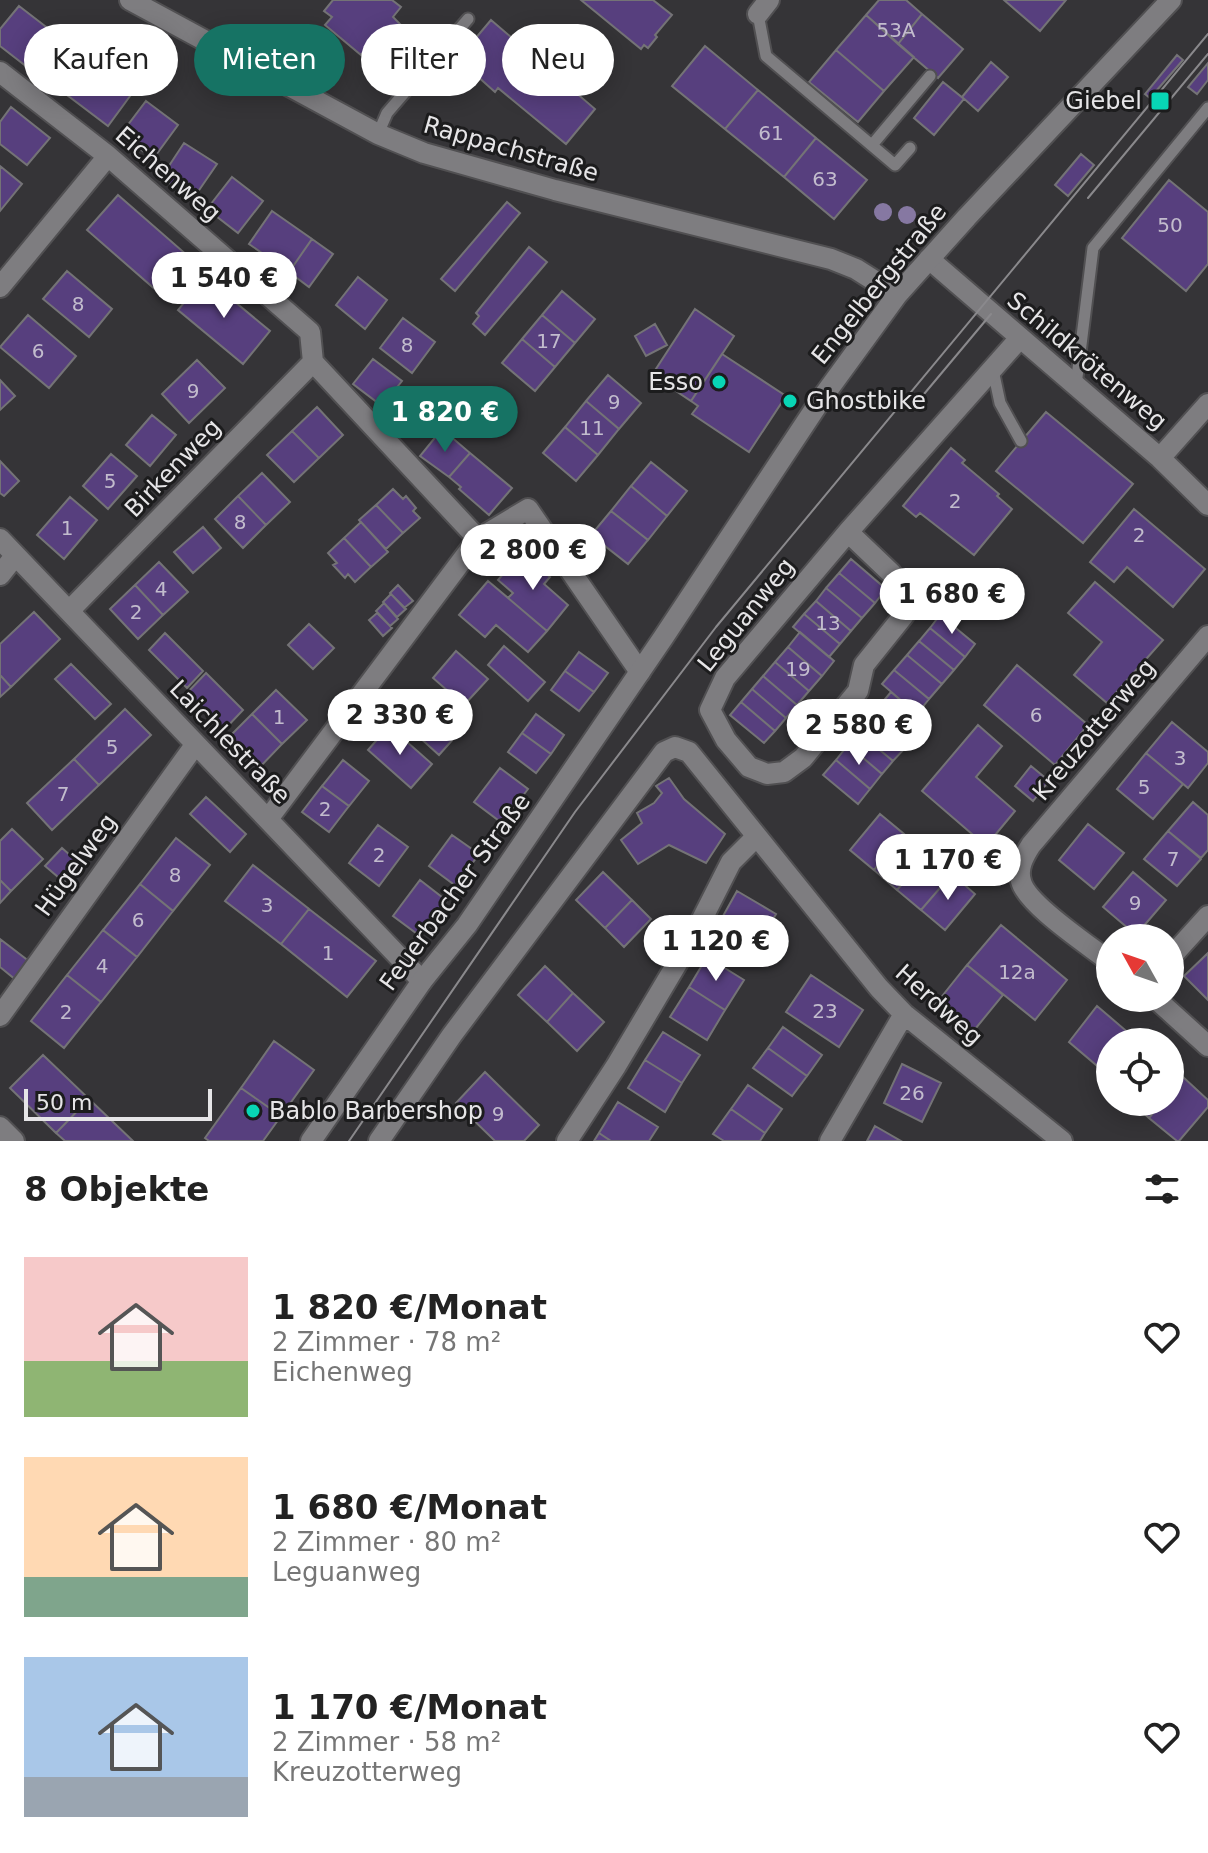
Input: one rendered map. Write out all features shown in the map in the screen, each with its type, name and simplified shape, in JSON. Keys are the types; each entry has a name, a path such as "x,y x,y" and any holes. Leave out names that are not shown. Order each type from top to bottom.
{"street":[{"name":"Rappachstraße","path":"130,0 378,134 424,153 555,190 831,259 856,269 897,295"},
{"name":"Engelbergstraße","path":"640,672 822,398 897,295 1171,0"},
{"name":"Eichenweg","path":"0,72 108,156 310,332 313,362 478,539"},
{"path":"0,287 108,156"},
{"name":"Schildkrötenweg","path":"929,259 1160,458 1208,505"},
{"name":"Leguanweg","path":"848,532 891,573 910,602 904,615 864,665 858,691 803,758 784,772 767,774 749,767 726,740 710,710 725,678 848,532 1020,338"},
{"name":"Birkenweg","path":"70,610 313,362"},
{"path":"1160,458 1208,404"},
{"path":"268,819 478,539 528,509 640,672"},
{"name":"Laichlestraße","path":"0,539 422,981"},
{"path":"0,575 15,556"},
{"name":"Kreuzotterweg","path":"1096,951 1025,891 1021,881 1023,858 1208,636"},
{"name":"Feuerbacher Straße","path":"311,1141 422,981 467,925 640,672"},
{"name":"Hügelweg","path":"0,1016 195,745"},
{"name":"Herdweg","path":"379,1141 452,1035 664,752 682,750 879,988 904,1014 1062,1141"},
{"path":"567,1141 694,935 731,862 756,837"},
{"path":"1184,943 1208,916"},
{"path":"1170,1012 1208,1046"},
{"path":"830,1141 904,1014"},
{"path":"0,1127 14,1141"}],"lane":[{"path":"763,7 766,56 895,165 910,148"},
{"path":"378,134 387,113 468,19"},
{"path":"872,145 930,76"},
{"path":"1075,386 1093,248 1208,108"},
{"path":"992,369 1000,403 1021,441"}],"building":[{"path":"333,0 392,0 401,7 393,17 400,24 361,24 361,55 345,42 345,24 326,24 332,17 324,11"},
{"path":"581,0 653,0 672,15 648,48 644,45 641,49"},
{"path":"879,0 906,0 922,14 898,44 866,15"},
{"path":"1004,0 1066,0 1040,31"},
{"path":"19,6 42,24 24,24 24,65 0,46 0,29"},
{"path":"922,14 963,49 938,78 898,44"},
{"path":"866,15 914,57 884,91 836,50"},
{"path":"491,20 502,29 502,91 498,88 495,92 486,84 486,26"},
{"path":"705,46 758,90 725,129 672,86"},
{"path":"836,50 884,91 858,122 809,82"},
{"path":"1177,55 1183,60 1150,98 1145,94"},
{"path":"991,62 1008,77 978,111 962,97"},
{"path":"1208,63 1208,80 1197,94 1188,87"},
{"path":"943,82 964,99 934,135 914,118"},
{"path":"758,90 816,138 784,177 725,129"},
{"path":"68,96 130,96 108,126"},
{"path":"508,96 580,96 595,109 566,144"},
{"path":"146,101 178,125 153,159 121,134"},
{"path":"11,107 50,138 27,165 0,144 0,122"},
{"path":"816,138 867,180 834,219 784,177"},
{"path":"184,143 217,164 193,199 161,178"},
{"path":"1081,154 1094,165 1068,196 1055,185"},
{"path":"0,166 22,184 0,211"},
{"path":"232,177 263,201 238,233 207,209"},
{"path":"1169,180 1208,212 1208,264 1186,291 1122,238"},
{"path":"118,195 188,256 157,291 87,230"},
{"path":"507,202 520,213 455,291 441,279"},
{"path":"272,211 312,239 289,272 249,244"},
{"path":"312,239 333,254 309,287 289,272"},
{"path":"529,247 547,262 485,335 473,324 479,316 476,313"},
{"path":"67,271 112,309 89,337 43,299"},
{"path":"205,277 270,331 243,364 178,310"},
{"path":"358,277 387,300 365,329 336,305"},
{"path":"562,291 595,319 575,343 542,315"},
{"path":"695,309 734,336 691,401 652,375"},
{"path":"28,315 76,356 49,388 0,347"},
{"path":"542,315 575,343 555,367 522,339"},
{"path":"403,318 435,342 412,373 380,348"},
{"path":"655,324 667,345 646,356 635,336"},
{"path":"522,339 555,367 535,391 502,363"},
{"path":"722,354 786,396 749,452 692,414 698,406 691,401"},
{"path":"373,359 402,381 382,406 353,384"},
{"path":"197,360 225,388 189,423 162,394"},
{"path":"608,375 641,403 619,429 586,401"},
{"path":"0,380 15,396 0,410"},
{"path":"586,401 619,429 598,455 565,427"},
{"path":"317,407 343,435 319,458 292,431"},
{"path":"1046,412 1133,484 1083,543 996,471"},
{"path":"152,415 176,435 150,466 126,445"},
{"path":"565,427 598,455 576,481 543,453"},
{"path":"442,429 470,453 449,477 420,456"},
{"path":"292,431 319,458 294,482 267,455"},
{"path":"951,448 965,460 962,463 1012,509 974,555 920,513 916,517 903,506"},
{"path":"470,453 512,488 489,515 449,477"},
{"path":"111,454 137,476 108,509 83,486"},
{"path":"0,461 19,481 4,496 0,493"},
{"path":"651,462 687,491 667,516 631,486"},
{"path":"262,473 290,502 266,525 238,496"},
{"path":"631,486 667,516 648,540 611,511"},
{"path":"393,489 403,499 406,496 420,518 403,533 376,505"},
{"path":"238,496 266,525 243,548 215,519"},
{"path":"70,497 97,520 64,559 37,535"},
{"path":"376,505 403,533 386,549 359,520"},
{"path":"1134,509 1205,569 1173,607 1127,567 1114,582 1090,562"},
{"path":"611,511 648,540 628,564 591,535"},
{"path":"361,522 388,552 371,567 344,538"},
{"path":"203,527 221,548 193,573 174,552"},
{"path":"344,538 371,567 355,582 348,574 345,578 333,565 337,563 328,553"},
{"path":"521,553 550,577 544,584 568,605 547,631 508,598 513,593 498,580"},
{"path":"851,559 886,589 875,603 839,573"},
{"path":"159,562 188,592 163,615 135,585"},
{"path":"839,573 875,603 862,618 826,588"},
{"path":"488,581 547,631 528,652 496,625 485,637 459,615"},
{"path":"1095,582 1163,640 1107,703 1074,675 1102,642 1068,613"},
{"path":"135,585 163,615 138,639 110,609"},
{"path":"398,585 413,601 404,608 390,593"},
{"path":"826,588 862,618 851,631 816,601"},
{"path":"391,594 406,609 397,617 383,602"},
{"path":"816,601 851,631 840,644 804,614"},
{"path":"384,603 398,619 390,626 376,611"},
{"path":"34,612 60,639 11,687 0,675 0,644"},
{"path":"377,613 392,628 383,636 369,620"},
{"path":"804,614 840,644 829,657 793,627"},
{"path":"940,615 975,644 965,657 930,628"},
{"path":"309,624 334,648 313,669 288,645"},
{"path":"930,628 965,657 954,670 919,641"},
{"path":"800,632 834,661 822,676 788,647"},
{"path":"165,633 203,671 187,688 149,650"},
{"path":"919,641 954,670 942,684 907,655"},
{"path":"504,646 545,682 528,701 488,665"},
{"path":"788,647 822,676 809,691 775,662"},
{"path":"456,651 488,679 464,705 433,678"},
{"path":"579,652 608,673 594,692 565,671"},
{"path":"907,655 942,684 929,699 894,670"},
{"path":"775,662 809,691 797,705 763,676"},
{"path":"71,664 111,704 95,719 55,679"},
{"path":"1017,665 1088,725 1055,765 984,705"},
{"path":"894,670 929,699 917,714 882,684"},
{"path":"565,671 594,692 579,711 551,690"},
{"path":"206,673 243,710 223,731 186,694"},
{"path":"0,675 11,687 0,697"},
{"path":"763,676 797,705 786,718 752,689"},
{"path":"752,689 786,718 775,731 741,702"},
{"path":"276,690 307,720 282,744 252,714"},
{"path":"421,691 463,728 439,755 397,717"},
{"path":"891,692 926,722 916,734 881,704"},
{"path":"741,702 775,731 764,743 730,715"},
{"path":"881,704 916,734 905,748 870,718"},
{"path":"125,709 151,735 99,785 74,759"},
{"path":"252,714 282,744 258,769 228,738"},
{"path":"536,714 564,735 551,754 522,733"},
{"path":"870,718 905,748 893,761 858,732"},
{"path":"1172,722 1208,752 1208,763 1188,788 1146,753"},
{"path":"978,725 1002,746 976,777 1015,811 986,846 922,791"},
{"path":"389,726 432,764 411,788 368,750"},
{"path":"858,732 893,761 882,774 848,745"},
{"path":"522,733 551,754 536,773 508,752"},
{"path":"848,745 882,774 870,789 836,760"},
{"path":"1146,753 1183,784 1153,819 1117,789"},
{"path":"74,759 99,785 52,830 27,803"},
{"path":"343,760 369,781 349,806 322,786"},
{"path":"836,760 870,789 858,804 823,775"},
{"path":"1031,766 1049,781 1033,801 1015,786"},
{"path":"500,768 528,789 502,823 474,802"},
{"path":"669,778 684,799 725,834 706,863 669,845 638,864 621,840 642,823 637,813 654,803 662,793 656,786"},
{"path":"322,786 349,806 329,832 302,812"},
{"path":"206,797 246,834 230,852 190,814"},
{"path":"1193,802 1208,815 1208,850 1201,858 1168,831"},
{"path":"880,814 904,834 874,870 850,850"},
{"path":"1088,824 1124,853 1094,889 1059,860"},
{"path":"378,825 408,847 379,886 349,863"},
{"path":"12,829 43,859 11,891 0,880 0,841"},
{"path":"1168,831 1201,859 1177,886 1144,859"},
{"path":"904,834 928,854 897,890 874,870"},
{"path":"452,835 479,854 456,886 429,866"},
{"path":"176,838 210,865 173,911 140,884"},
{"path":"62,848 80,864 64,882 45,866"},
{"path":"928,854 952,874 921,910 897,890"},
{"path":"253,865 309,909 281,944 225,901"},
{"path":"603,872 632,900 605,928 576,900"},
{"path":"1133,872 1166,900 1145,924 1123,924 1103,907"},
{"path":"952,874 975,894 945,930 921,910"},
{"path":"0,880 11,891 0,903"},
{"path":"420,880 447,901 420,936 393,916"},
{"path":"140,884 173,911 137,957 103,930"},
{"path":"737,891 776,914 757,947 718,925"},
{"path":"632,900 651,919 624,947 605,928"},
{"path":"309,909 376,961 347,997 281,944"},
{"path":"1001,925 1067,980 1035,1020 967,965"},
{"path":"103,930 137,957 101,1002 67,975"},
{"path":"0,939 30,962 16,980 0,967"},
{"path":"1208,953 1208,1000 1184,976"},
{"path":"707,957 744,980 725,1010 689,987"},
{"path":"967,965 1003,995 971,1034 935,1005"},
{"path":"545,966 573,993 547,1022 518,995"},
{"path":"67,975 101,1002 64,1048 31,1021"},
{"path":"811,975 863,1010 839,1047 786,1012"},
{"path":"689,987 725,1010 707,1040 670,1017"},
{"path":"573,993 604,1022 577,1051 547,1022"},
{"path":"1096,1007 1096,1012 1104,1012 1123,1028 1096,1028 1096,1065 1069,1042"},
{"path":"783,1027 822,1055 807,1076 768,1048"},
{"path":"663,1032 700,1055 682,1083 645,1060"},
{"path":"274,1041 314,1070 281,1116 241,1088"},
{"path":"768,1048 807,1076 792,1096 753,1068"},
{"path":"43,1055 89,1099 56,1133 10,1088"},
{"path":"645,1060 682,1083 665,1112 628,1088"},
{"path":"902,1064 941,1083 922,1122 884,1103"},
{"path":"485,1072 539,1125 524,1141 495,1141 456,1103"},
{"path":"1184,1078 1208,1100 1208,1107 1179,1141 1149,1118 1184,1116"},
{"path":"748,1085 782,1109 765,1133 731,1109"},
{"path":"241,1088 281,1116 263,1141 209,1141 205,1138"},
{"path":"89,1099 133,1141 65,1141 56,1133"},
{"path":"618,1102 658,1127 649,1141 611,1141 599,1133"},
{"path":"731,1109 765,1133 760,1141 724,1141 713,1134"},
{"path":"875,1126 901,1141 867,1141"},
{"path":"599,1133 611,1141 594,1141"}],"tram line":[{"path":"349,1141 575,812 716,627 1208,34"},
{"path":"1088,198 1208,54"},
{"path":"914,406 991,314"}],"place":[{"name":"Giebel","path":"1160,101"},
{"name":"Esso","path":"719,382"},
{"name":"Ghostbike","path":"790,401"},
{"name":"Bablo Barbershop","path":"253,1111"}]}
